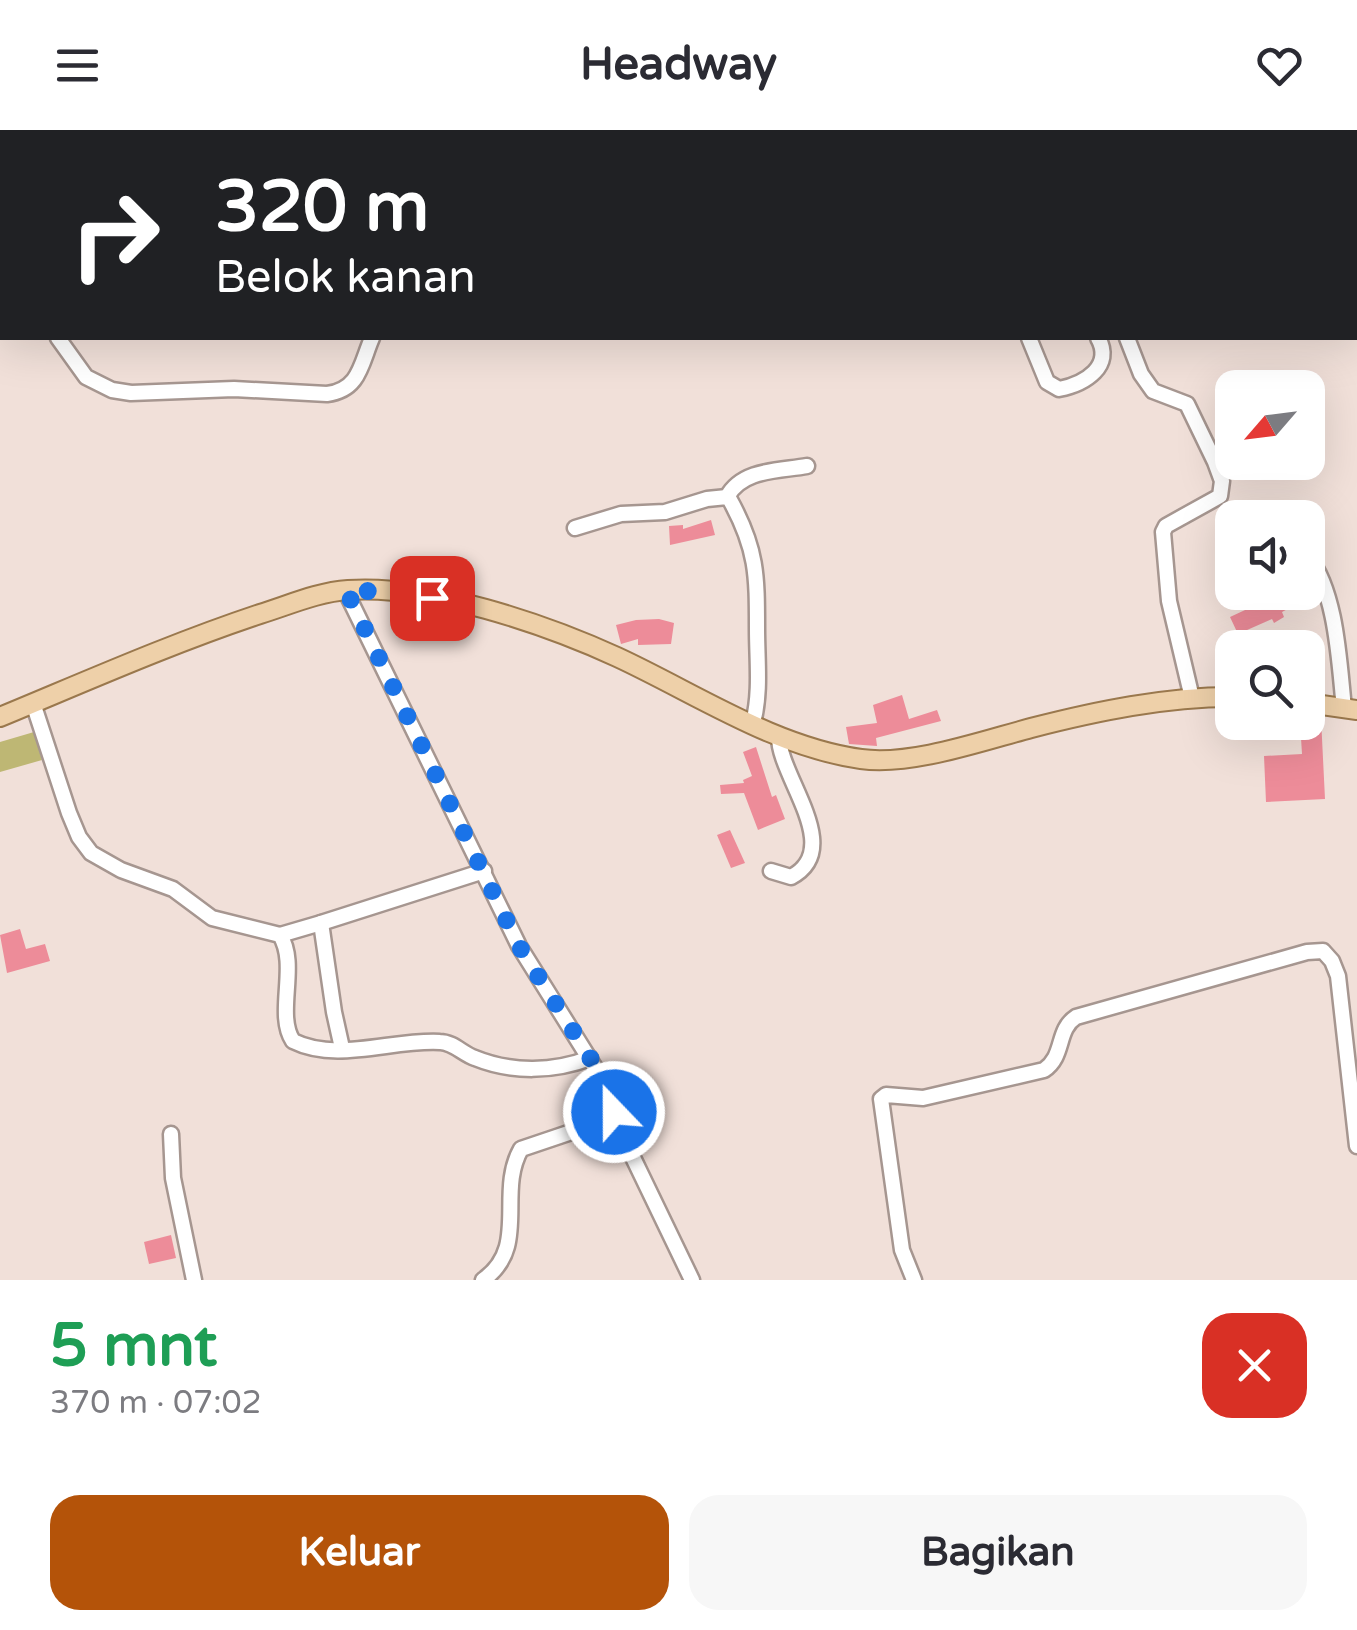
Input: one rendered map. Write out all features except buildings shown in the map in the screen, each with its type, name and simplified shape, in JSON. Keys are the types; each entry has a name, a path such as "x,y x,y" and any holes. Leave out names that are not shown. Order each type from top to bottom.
{"main road":[{"path":"0,716 178,641 346,590 406,593 486,609 586,644 779,735 846,756 889,759 1132,706 1215,698"},
{"path":"1325,705 1351,709"}],"street":[{"path":"59,340 86,377 112,390 131,393 234,389 327,394 338,393 356,381 371,340"},
{"path":"1029,340 1047,382 1059,390 1091,375 1102,364 1105,352 1099,340"},
{"path":"1128,340 1153,391 1187,404 1222,481 1220,496 1166,526 1163,532 1169,601 1192,698"},
{"path":"727,497 733,486 752,475 807,466"},
{"path":"575,528 621,514 665,512 727,497"},
{"path":"727,497 741,521 758,583 757,707 753,723"},
{"path":"346,590 519,946 612,1095 613,1116 692,1280"},
{"path":"1325,598 1351,709"},
{"path":"32,703 69,813 91,853 121,870 173,889 212,918 280,935 484,871"},
{"path":"771,871 791,877 800,872 812,838 806,810 780,755 779,735"},
{"path":"321,923 342,1048"},
{"path":"280,935 287,952 290,1038 304,1046 342,1048 440,1042 488,1062 541,1069 567,1067 590,1058"},
{"path":"914,1280 904,1260 881,1099 924,1098 1044,1070 1056,1061 1065,1025 1076,1017 1307,952 1323,951 1338,976 1357,1146"},
{"path":"482,1280 497,1270 508,1252 511,1192 521,1148 613,1116"},
{"path":"171,1134 174,1178 194,1280"}],"shaded area":[{"path":"34,732 42,760 0,772 0,742"}],"route":[{"path":"432,598 346,590 519,946 601,1075 612,1095 614,1112"}]}
